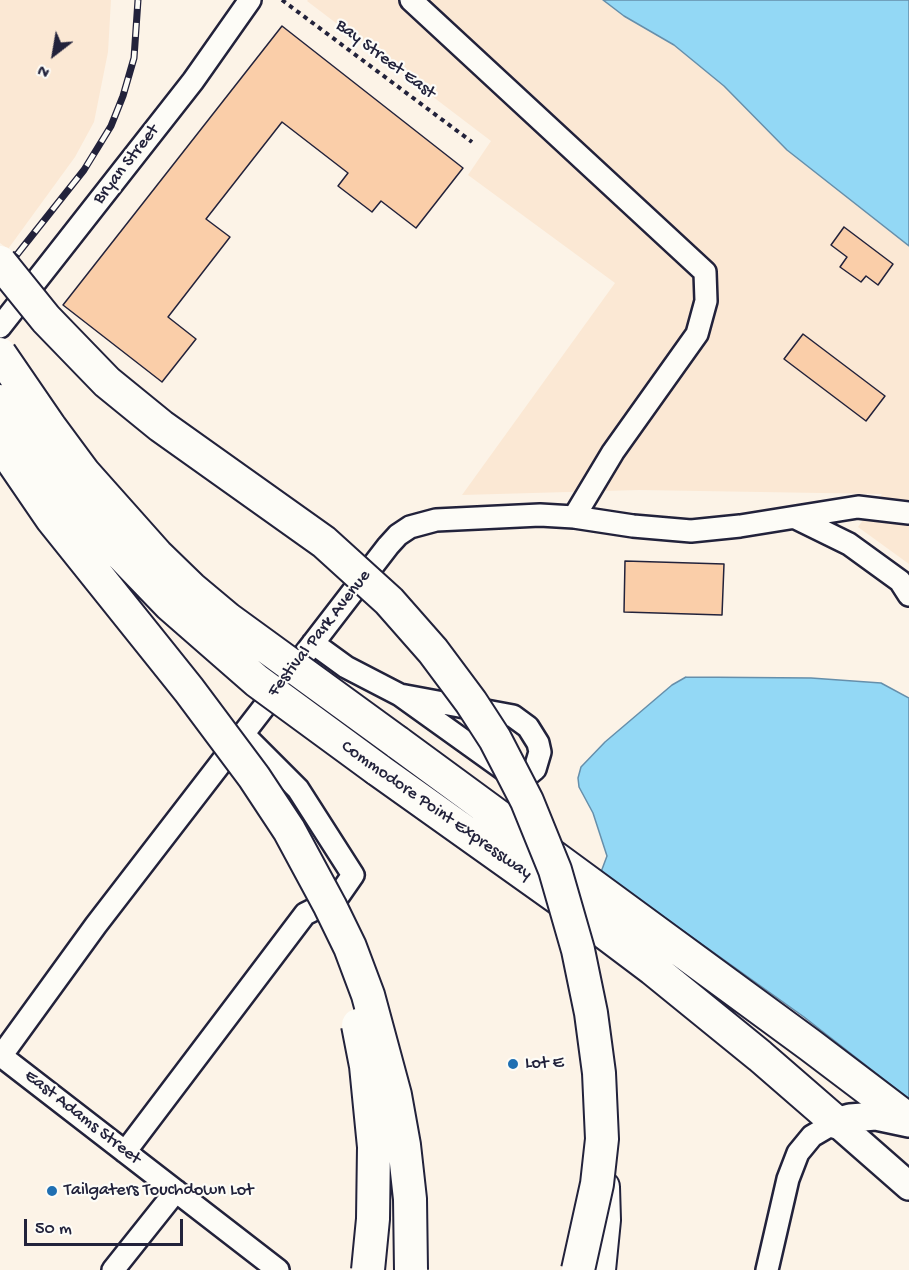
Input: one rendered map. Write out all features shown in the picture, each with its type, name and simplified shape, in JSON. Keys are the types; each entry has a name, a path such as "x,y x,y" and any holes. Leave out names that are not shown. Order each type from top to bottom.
{"highway":[{"path":"0,262 58,333 119,392 161,426 306,529 357,571 419,633 471,702 506,758 546,845 578,950 591,1013 599,1073 602,1139 604,1220 599,1270"},
{"name":"Commodore Point Expressway","path":"0,354 84,473 157,555 191,588 235,624 794,1033 909,1122"},
{"name":"Commodore Point Expressway","path":"0,400 66,491 116,549 170,605 257,681 568,905 646,964 733,1034 836,1122"},
{"path":"0,442 52,519 254,777 289,830 319,883 350,947 380,1036 395,1095 410,1199 411,1270"},
{"path":"289,830 313,881 332,930 362,1040 372,1121 374,1164 373,1219 368,1270"},
{"path":"578,1270 597,1184 602,1139"}],"main road":[{"path":"836,1122 850,1118 876,1116 909,1122"},
{"name":"Commodore Point Expressway","path":"836,1122 909,1186"}],"street":[{"name":"Bryan Street","path":"0,327 193,81 250,0"},
{"path":"411,0 705,272 706,301 697,334 613,452 574,517"},
{"name":"Festival Park Avenue","path":"1,1056 96,925 313,643 388,546 410,527 436,520 540,515 690,531 796,518 858,507 909,513"},
{"path":"796,518 849,544 900,581 909,595"},
{"path":"313,643 346,667 400,695 513,776 524,778 535,769 538,760 538,743 528,727 513,716 400,695"},
{"path":"125,1152 305,914 337,898 353,876 298,789 243,734"},
{"name":"East Adams Street","path":"1,1056 278,1270"},
{"path":"767,1270 789,1179 798,1153 812,1136 836,1122"},
{"path":"113,1270 176,1191"}],"path":[{"name":"Bay Street East","path":"282,0 472,142"}],"shaded area":[{"path":"0,0 111,0 108,52 94,122 75,157 8,249 0,243"},
{"path":"308,0 603,0 624,16 674,45 724,86 787,150 909,246 909,564 858,527 882,494 639,490 462,495 615,283 468,175 491,141"}],"water":[{"path":"603,0 909,0 909,246 787,150 724,86 674,45 624,16"},
{"path":"686,677 811,678 881,683 909,698 909,1099 804,1017 601,872 607,856 593,813 579,787 578,778 581,767 605,742 672,685"}],"building":[{"path":"282,26 463,168 416,228 381,201 372,212 338,186 348,173 282,122 206,219 230,237 168,317 196,339 162,382 63,305"},
{"path":"844,227 893,264 878,285 866,276 861,282 840,267 847,257 831,245"},
{"path":"803,334 885,396 866,421 784,359"},
{"path":"625,561 724,564 722,615 624,612"}],"railway":[{"path":"0,276 84,170 111,126 134,58 138,0"}],"place":[{"name":"Lot E","path":"513,1064"},
{"name":"Tailgaters Touchdown Lot","path":"52,1191"}]}
